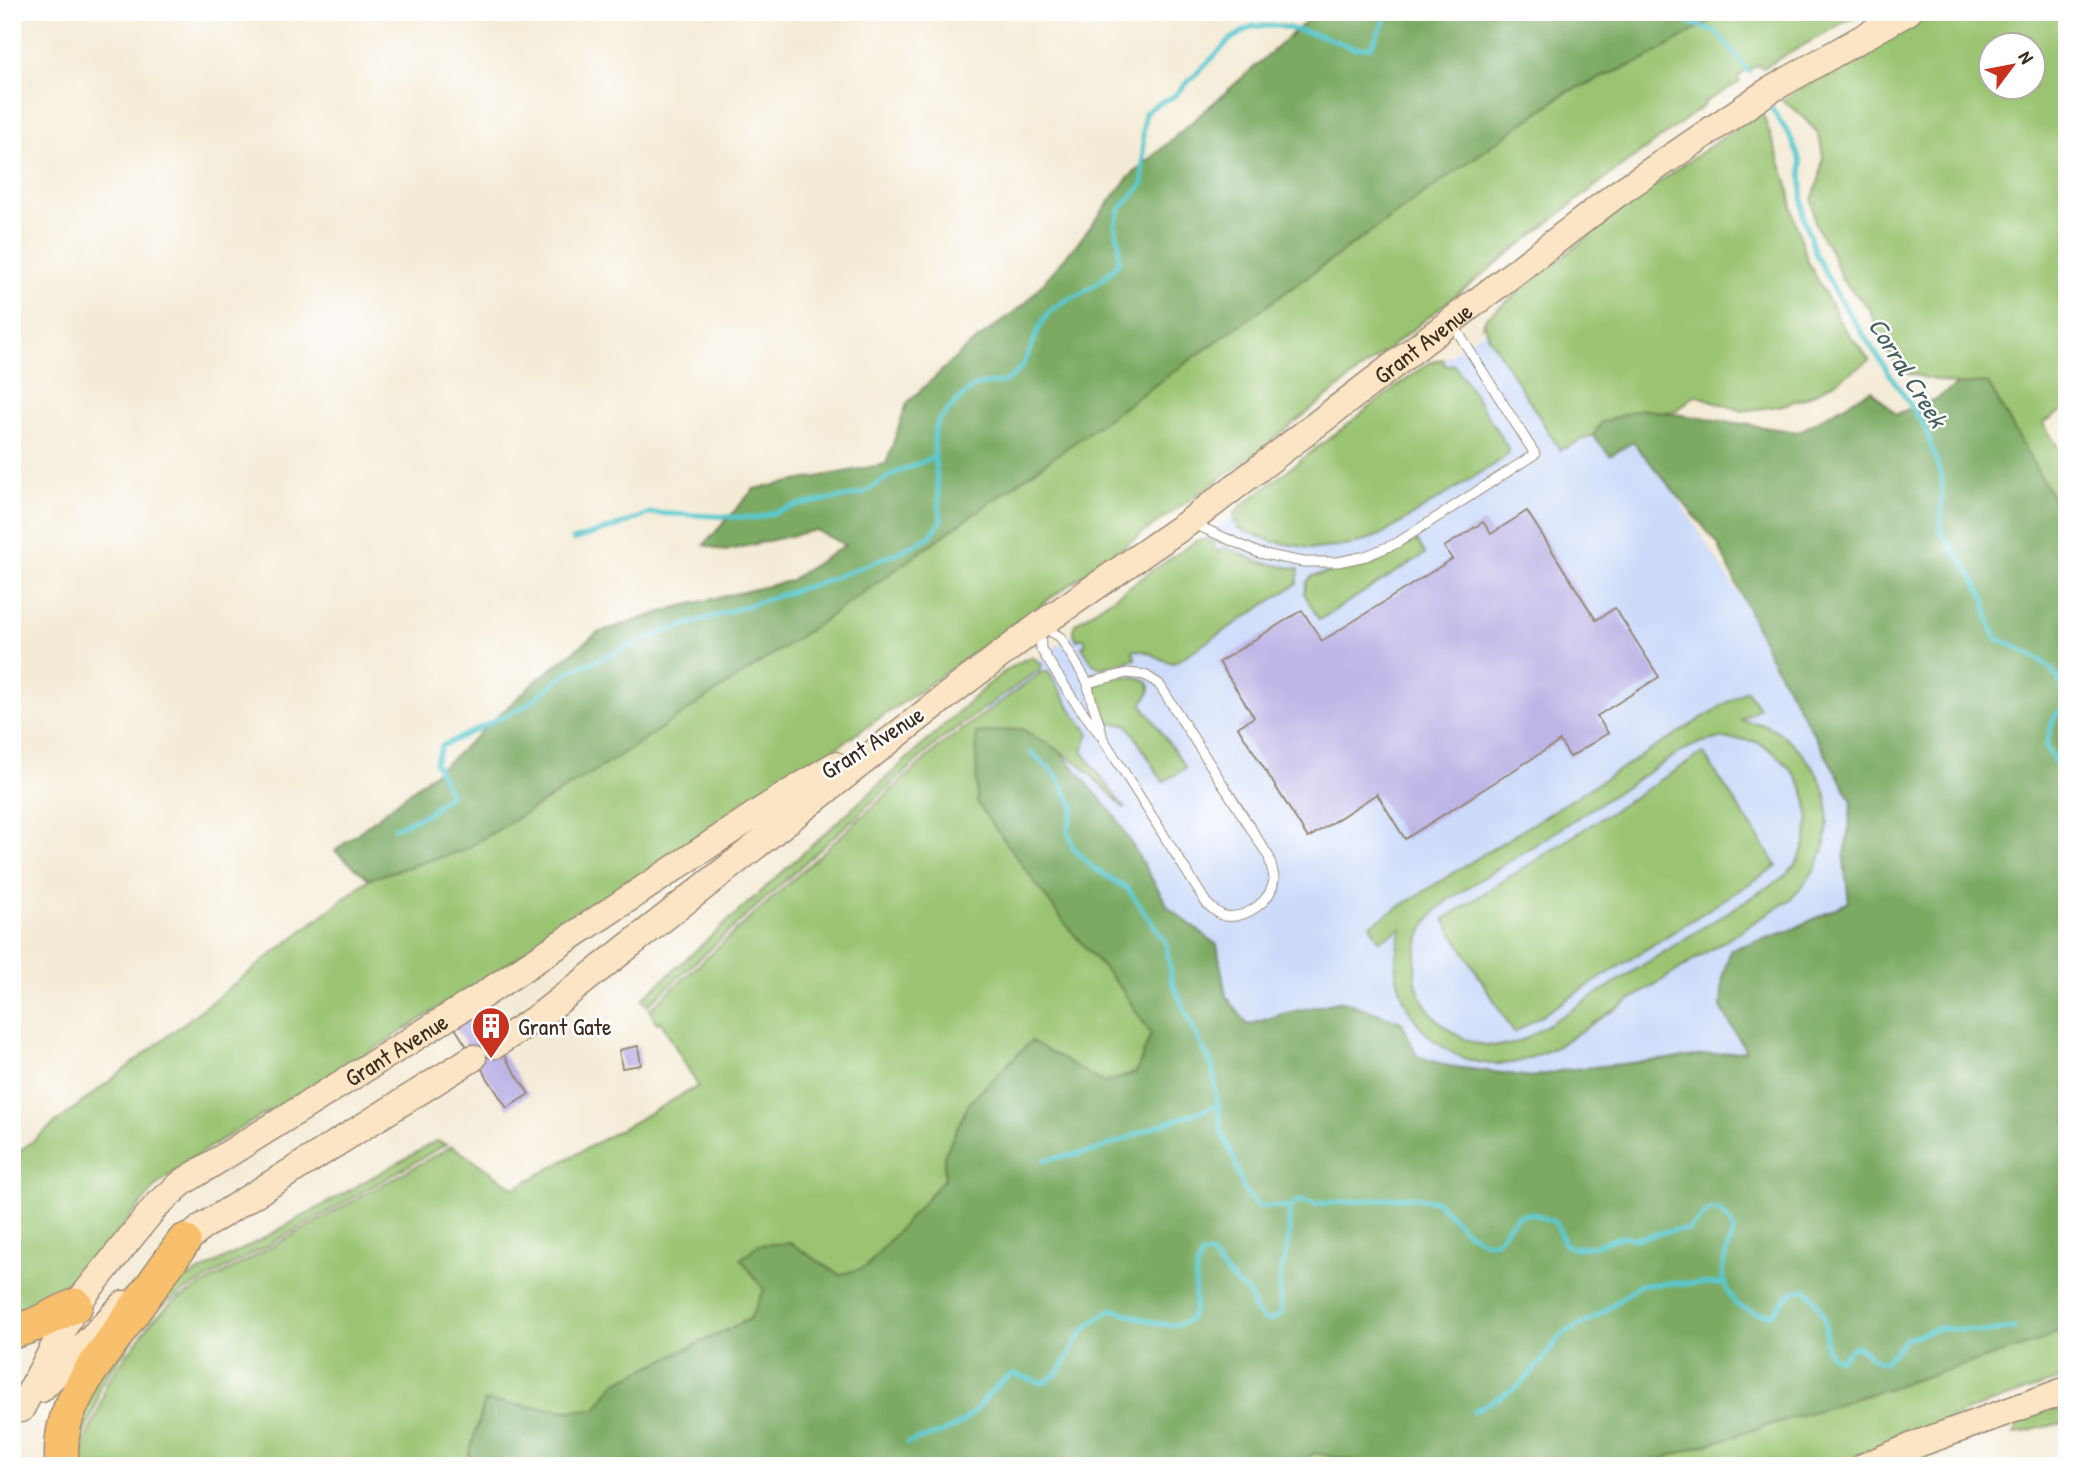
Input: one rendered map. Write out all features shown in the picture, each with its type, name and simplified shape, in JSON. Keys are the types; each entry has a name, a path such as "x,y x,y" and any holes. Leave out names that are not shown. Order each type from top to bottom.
{"highway":[{"path":"62,1466 61,1444 66,1416 79,1389 184,1241"},
{"path":"12,1332 34,1325 76,1305"}],"main road":[{"name":"Grant Avenue","path":"495,1045 541,1014 949,694 1040,625 1189,522 1617,194 1768,92 1908,12"},
{"name":"Grant Avenue","path":"16,1414 76,1305 156,1206 183,1182 477,999 765,808 949,694"},
{"name":"Grant Avenue","path":"16,1414 184,1241 202,1227 473,1058"},
{"path":"1865,1466 1920,1443 2067,1390"}],"lane":[{"path":"1189,522 1259,553 1303,562 1338,562 1366,556 1398,543 1535,454 1451,322"},
{"path":"1040,625 1041,649 1073,699 1102,737 1207,904 1223,916 1239,915 1259,906 1270,892 1274,878 1269,858 1159,684 1145,675 1127,673 1088,683"},
{"path":"1040,625 1060,637 1088,683 1102,737"}],"shaded area":[{"path":"1543,287 1879,814 1892,912 1749,1089 1270,1086 979,703"}],"green space":[{"path":"1317,12 1725,12 1646,59 1567,92 826,619 613,760 464,850 369,879 335,851 449,761 536,681 597,633 678,607 789,581 845,545 816,530 725,551 704,545 754,489 886,464 907,403 966,348 1026,303 1128,178"},
{"path":"1725,12 1862,12 1763,68 1758,65 1738,76 1740,82 1705,102 1704,106 1598,184 1249,458 905,701 679,854 373,1050 186,1163 158,1184 88,1268 73,1291 12,1324 12,1157 369,879 464,850 613,760 826,619 1567,92 1646,59"},
{"path":"1937,12 2067,12 2067,408 2043,423 2067,462 2067,524 1988,383 1957,385 1902,372 1885,347 1869,308 1842,280 1831,252 1815,224 1812,200 1820,177 1823,156 1819,134 1782,100"},
{"path":"1762,112 1787,181 1794,217 1808,262 1843,327 1870,360 1805,398 1779,406 1742,411 1695,395 1676,411 1644,412 1560,450 1489,337 1485,325 1482,326 1486,318 1655,185"},
{"path":"1441,359 1447,366 1455,365 1508,448 1504,458 1383,534 1352,545 1315,549 1271,541 1237,528 1240,524 1238,521 1234,523 1234,514 1241,506 1420,369"},
{"path":"1988,383 2067,524 2067,1327 2041,1341 1637,1466 1381,1466 1314,1453 1292,1466 461,1466 468,1457 485,1401 569,1411 596,1409 615,1383 750,1319 764,1290 741,1259 758,1245 790,1243 840,1275 866,1267 945,1178 944,1156 969,1103 1031,1041 1104,1083 1136,1073 1151,1034 1121,988 1066,925 977,803 976,733 1022,729 1060,751 1115,816 1169,908 1217,945 1226,996 1248,1025 1286,1013 1343,1001 1402,1022 1417,1056 1448,1066 1532,1077 1564,1070 1746,1051 1721,1008 1723,975 1731,949 1789,931 1849,902 1844,861 1852,801 1769,655 1718,544 1633,442 1610,456 1593,436 1602,422 1640,409 1798,432 1871,390 1896,414 1936,399 1957,385"},
{"path":"1197,540 1215,543 1213,548 1219,552 1225,547 1259,562 1299,569 1297,584 1174,663 1144,651 1133,650 1135,659 1101,668 1093,664 1082,647 1086,643 1084,638 1077,640 1073,630 1075,624"},
{"path":"1417,540 1425,554 1319,620 1304,593 1312,576 1374,564"},
{"path":"1032,657 1042,664 1040,669 939,741 647,1006 642,999 978,693 1007,670"},
{"path":"1048,671 1089,733 1082,751 1125,809 1081,765 1060,751 1066,925 1121,988 1151,1034 1136,1073 1104,1083 1031,1041 944,1156 945,1178 866,1267 840,1275 790,1243 750,1319 615,1383 596,1409 569,1411 485,1401 468,1457 461,1466 80,1466 86,1439 101,1405 105,1385 152,1321 173,1302 452,1146 515,1188 698,1086 661,1022 657,1023 649,1010 941,745 1042,672"},
{"path":"1106,677 1138,678 1148,683 1149,692 1142,704 1186,768 1163,782 1128,725 1106,723 1095,695 1095,685"},
{"path":"1747,690 1759,708 1741,720 1777,731 1792,743 1813,768 1826,795 1828,825 1822,854 1809,878 1791,899 1554,1048 1523,1060 1503,1064 1483,1063 1447,1050 1431,1038 1418,1024 1400,989 1396,965 1402,928 1380,941 1370,925","holes":["1718,739 1747,740 1765,746 1787,765 1802,787 1808,812 1807,837 1797,862 1782,878 1518,1042 1494,1046 1480,1044 1454,1033 1432,1014 1418,989 1415,974 1417,948 1422,933 1438,909 1682,751 1699,743"]},
{"path":"1703,753 1777,866 1514,1033 1444,919"},
{"path":"436,1141 446,1144 158,1308 99,1387 97,1403 79,1446 76,1466 71,1466 72,1432 89,1387 135,1322 150,1306 192,1276"},
{"path":"2067,1327 2067,1377 1968,1411 1832,1466 1637,1466 2041,1341"},
{"path":"2067,1401 2067,1422 2014,1434 2020,1417"},
{"path":"1314,1453 1381,1466 1292,1466"}],"building":[{"path":"1527,511 1596,620 1615,608 1659,677 1597,716 1608,733 1570,757 1560,741 1405,839 1377,794 1308,838 1238,727 1254,717 1219,662 1302,610 1322,641 1452,559 1444,547 1483,522 1491,534"},
{"name":"Grant Gate","path":"475,1011 529,1094 507,1108 453,1025"},
{"path":"638,1046 641,1065 622,1068 619,1050"}],"waterway":[{"path":"395,828 428,813 450,794 435,762 442,746 525,706 570,671 667,631 828,580 904,550 930,536 941,522 934,433 938,422 973,387 1005,381 1017,372 1051,310 1096,284 1119,262 1115,225 1121,208 1143,184 1145,113 1173,97 1231,39 1253,26 1279,26 1322,36 1354,48 1371,47 1389,12"},
{"name":"Corral Creek","path":"1687,12 1691,23 1717,33 1749,72"},
{"name":"Corral Creek","path":"1772,109 1790,136 1801,162 1803,216 1816,255 1840,300 1925,427 1942,479 1941,533 1967,568 1985,599 1989,621 1996,638 2042,662 2058,679 2064,691 2067,705 2054,717 2046,746 2067,777"},
{"path":"573,540 650,513 757,518 798,505 862,494 893,474 934,457"},
{"path":"1031,753 1054,772 1074,806 1068,830 1073,848 1092,867 1128,889 1166,943 1172,981 1212,1065 1222,1133 1244,1190 1258,1206 1289,1207"},
{"path":"1044,1160 1095,1151 1219,1105"},
{"path":"907,1443 958,1425 998,1384 1014,1374 1042,1383 1049,1379 1063,1366 1083,1332 1113,1309 1162,1324 1175,1325 1185,1322 1192,1315 1196,1272 1202,1255 1210,1254 1237,1285 1248,1292 1255,1311 1264,1320 1272,1320 1281,1314 1280,1278 1289,1239 1289,1207 1301,1200 1316,1204 1413,1197 1436,1201 1468,1233 1486,1242 1496,1241 1517,1216 1533,1213 1556,1223 1564,1244 1573,1248 1589,1247 1624,1236 1634,1239 1674,1230 1688,1230 1707,1212 1716,1209 1726,1216 1734,1230 1722,1277 1735,1304 1755,1313 1772,1314 1791,1294 1807,1290 1823,1315 1830,1355 1840,1360 1854,1346 1883,1363 1907,1338 1939,1328 1989,1332 2014,1328"},
{"path":"1474,1411 1519,1386 1561,1335 1599,1315 1639,1285 1726,1284"}],"place":[{"name":"Grant Gate","path":"491,1060"}]}
